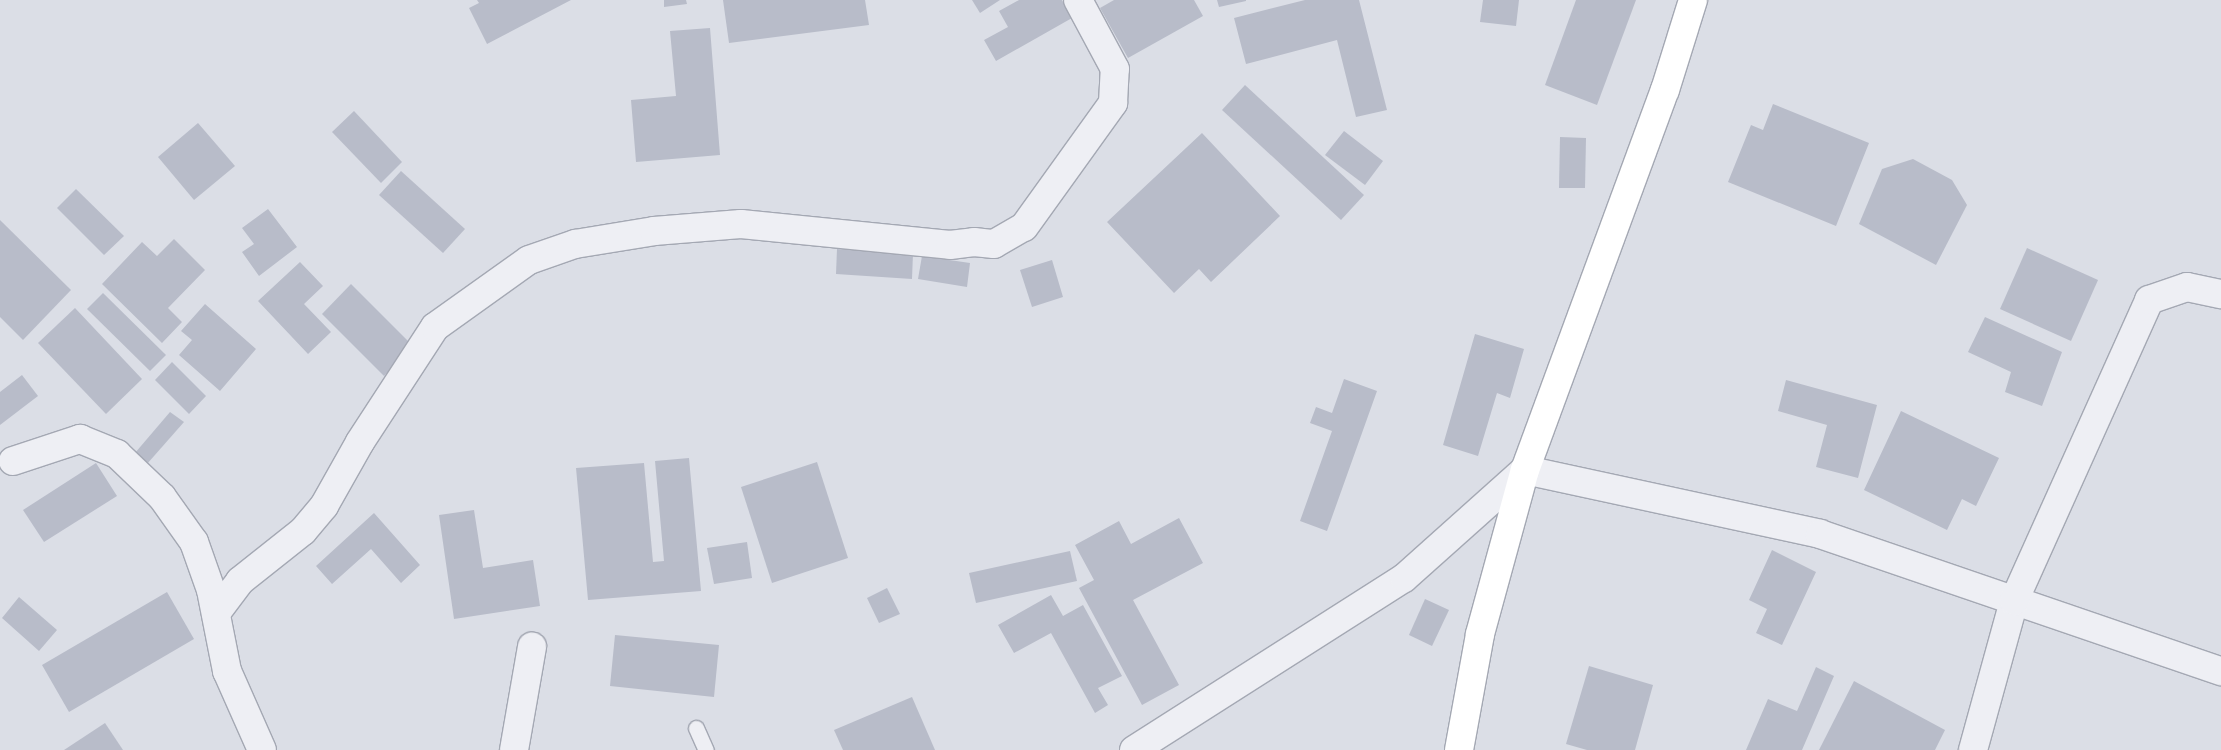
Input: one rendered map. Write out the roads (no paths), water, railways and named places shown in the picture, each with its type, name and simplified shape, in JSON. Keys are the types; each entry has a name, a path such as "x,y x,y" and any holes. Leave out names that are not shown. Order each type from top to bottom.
{"main road":[{"path":"1459,750 1480,634 1525,470 1665,90 1693,0"}],"street":[{"path":"216,613 240,582 303,531 324,506 360,442 435,327 529,260 575,244 654,231 741,224 950,245 974,242 994,244 1024,227 1113,103 1115,69 1078,0"},
{"path":"1973,750 2014,601 2149,300 2187,287 2221,294"},
{"path":"13,462 80,439 117,454 162,497 194,542 212,590 227,671 262,750"},
{"path":"1134,750 1404,578 1525,470 1820,534 2221,671"},
{"path":"514,750 532,647"}],"lane":[{"path":"696,728 706,750"}]}
